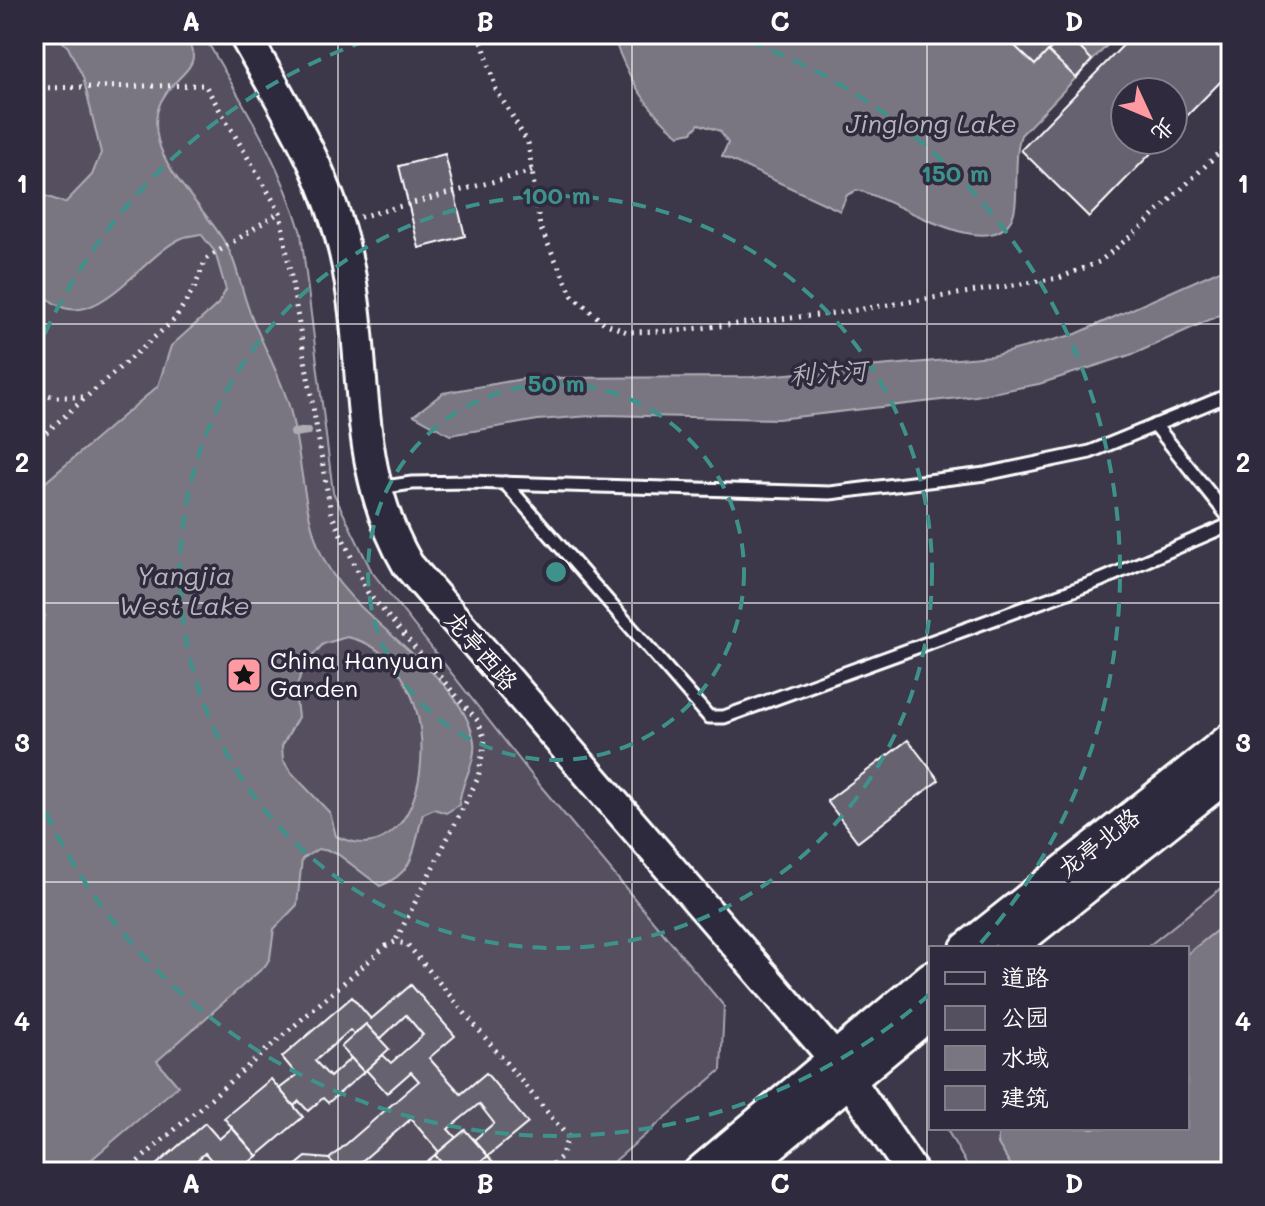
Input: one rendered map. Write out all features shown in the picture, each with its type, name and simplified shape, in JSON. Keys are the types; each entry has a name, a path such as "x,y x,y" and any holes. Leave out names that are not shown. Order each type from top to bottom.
{"street":[{"name":"龙亭西路","path":"244,34 319,166 337,223 350,286 374,488 388,529 408,565 843,1069 912,1172"},
{"name":"龙亭北路","path":"969,946 1231,738"},
{"name":"龙亭北路","path":"1013,946 1231,773"},
{"path":"740,1172 929,979"},
{"path":"699,1172 843,1069 929,1014"}],"lane":[{"path":"374,488 412,483 505,483 830,493 1036,465 1090,452 1231,394"},
{"path":"505,483 709,717 724,717 1101,580 1231,522 1155,425"}],"path":[{"path":"480,34 496,89 528,143 540,227 572,295 604,323 627,332 674,331 844,312 1059,278 1099,262 1110,254 1231,141"},
{"path":"40,88 65,85 178,85"},
{"path":"337,223 533,171"},
{"path":"34,443 174,320 211,254 280,212"},
{"path":"34,390 54,397 88,397"},
{"path":"126,1172 386,946 395,942 407,944 568,1137 561,1157 543,1172"}],"green space":[{"name":"China Hanyuan Garden","path":"34,34 203,34 271,155 301,233 333,492 372,572 534,778 724,1006 721,1070 602,1172 34,1172"},
{"path":"1231,880 1231,1172 971,1172 947,1130 1189,1130 1189,946 1148,946"}],"water":[{"name":"Yangjia West Lake","path":"55,34 184,34 193,56 191,64 164,96 158,108 158,140 171,170 215,227 232,257 250,312 290,409 309,516 320,551 334,576 354,600 448,690 465,715 474,749 459,805 446,813 434,809 423,814 408,865 392,880 380,886 335,852 318,849 302,859 297,905 274,929 270,958 265,966 157,1061 178,1086 85,1165 70,1172 34,1172 34,640 45,616 34,591 34,492 158,386 171,346 218,304 226,290 215,252 201,234 182,238 165,248 110,296 90,306 71,309 52,302 34,281 34,192 65,203 92,175 101,153 83,77 68,47","holes":["347,637 383,654 406,685 419,723 421,763 413,800 396,828 370,842 336,836 330,813 291,772 283,760 282,746 298,717 295,692 303,667 323,644"]},
{"name":"Jinglong Lake","path":"612,34 1118,34 1021,135 1014,213 999,232 981,235 938,224 857,190 847,195 840,211 722,156 728,143 720,131 699,124 692,132 679,135 656,114 638,90"},
{"name":"利汴河","path":"1231,265 1231,310 1136,353 1039,384 976,396 778,419 604,415 538,420 450,435 414,415 443,393 528,378 752,377 992,356 1076,334"},
{"path":"1231,919 1231,1135 1223,1160 1225,1172 1015,1172 998,1144 998,1130 1189,1130 1189,952"}],"building":[{"path":"1002,34 1064,34 1035,65"},
{"path":"1066,34 1092,60 1076,78 1048,51"},
{"path":"1134,34 1217,34 1231,48 1231,71 1189,114 1189,76 1109,76 1109,156 1148,156 1089,217 1021,150"},
{"path":"445,154 465,236 419,248 399,166"},
{"path":"908,740 939,780 858,842 827,801"},
{"path":"411,985 455,1036 429,1058 461,1094 486,1073 528,1123 488,1156 474,1140 494,1123 479,1104 448,1129 456,1138 439,1152 411,1119 349,1172 342,1172 329,1159 419,1081 411,1072 387,1093 366,1070 383,1055 391,1063 423,1035 406,1015 380,1039 366,1024 354,1034 350,1030 315,1061 330,1077 351,1058 364,1072 328,1103 323,1098 308,1111 299,1101 294,1106 279,1089 297,1075 282,1057 352,997 371,1019"},
{"path":"366,1024 389,1049 364,1072 341,1047"},
{"path":"271,1079 303,1117 257,1156 224,1118"},
{"path":"205,1123 219,1139 232,1128 257,1156 246,1165 251,1172 215,1172 219,1169 205,1153 184,1172 148,1172"},
{"path":"465,1130 488,1156 469,1172 449,1172 435,1155"},
{"path":"435,1155 449,1172 414,1172"},
{"path":"488,1156 501,1172 476,1172 473,1169"},
{"path":"306,1157 329,1159 342,1172 288,1172"}],"waterway":[{"path":"294,433 308,431"}],"place":[{"name":"China Hanyuan Garden","path":"244,675"}]}
